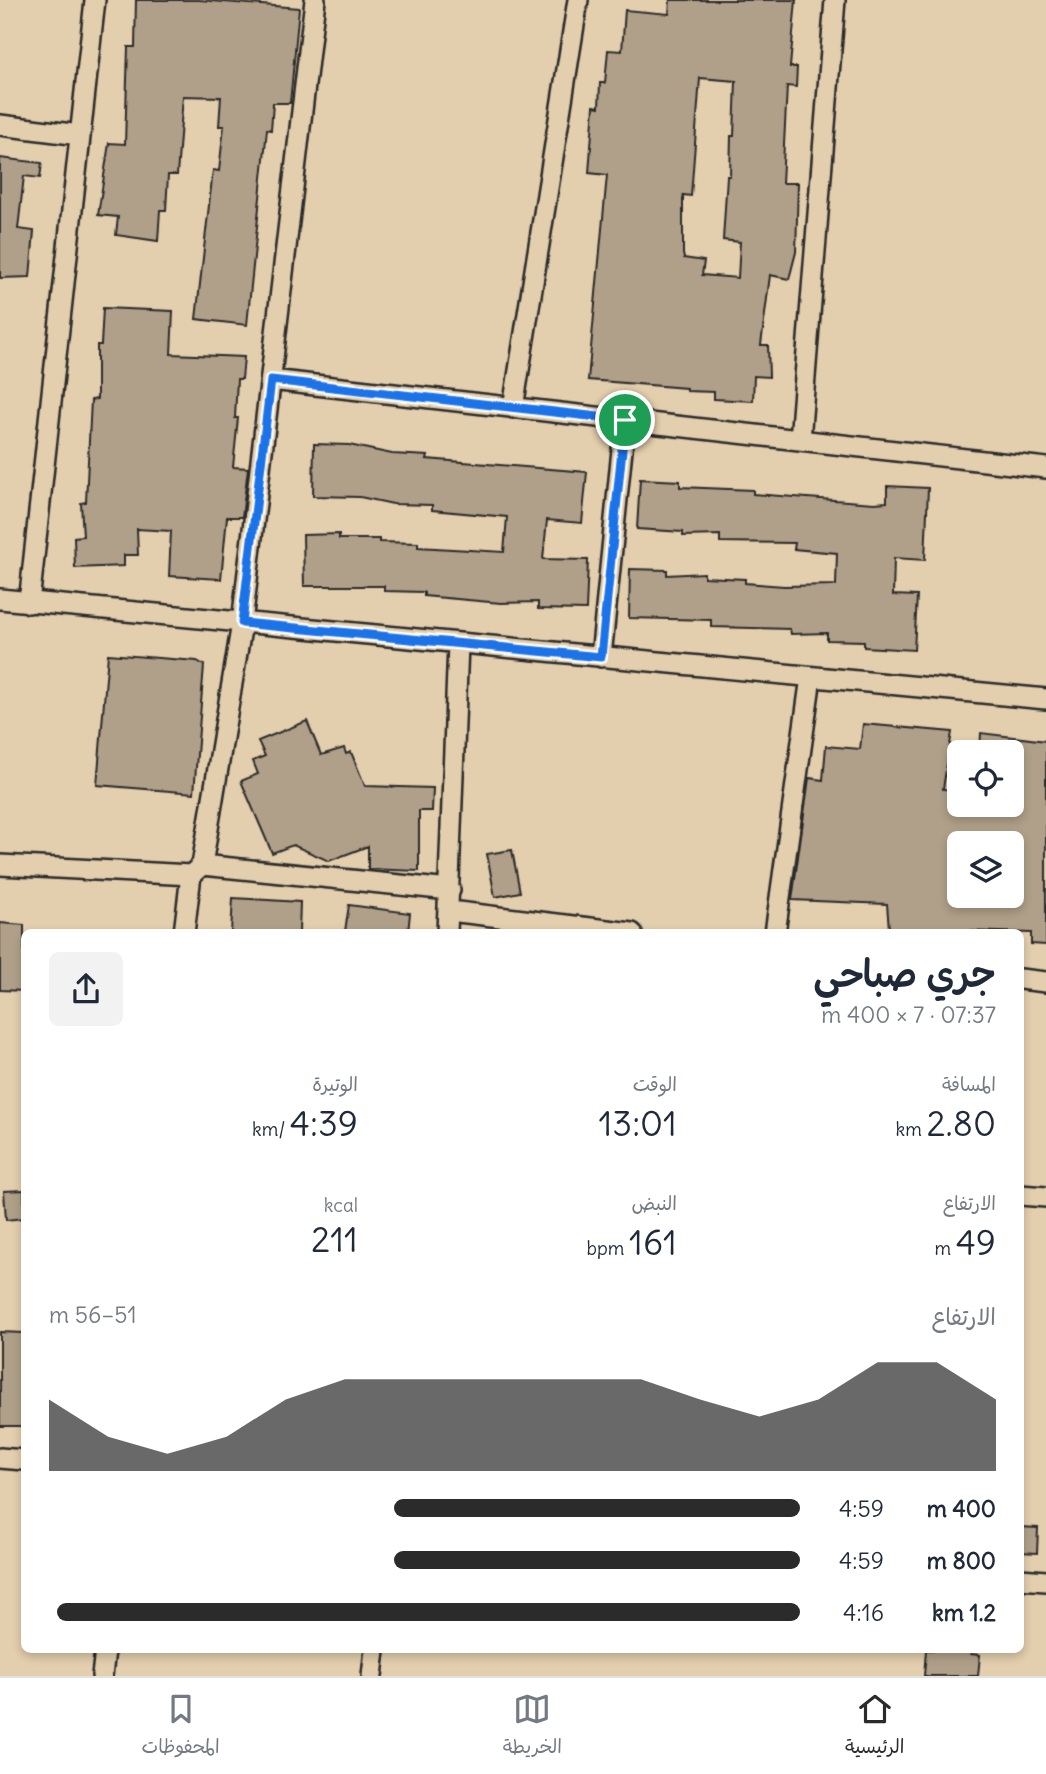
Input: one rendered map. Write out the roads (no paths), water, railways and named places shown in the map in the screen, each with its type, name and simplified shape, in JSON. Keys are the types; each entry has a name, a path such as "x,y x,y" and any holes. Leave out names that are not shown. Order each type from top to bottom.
{"street":[{"path":"29,603 95,0"},
{"path":"185,929 242,623 315,0"},
{"path":"513,408 578,0"},
{"path":"800,440 835,0"},
{"path":"0,125 80,135"},
{"path":"271,380 1046,468"},
{"path":"601,657 625,420"},
{"path":"0,599 1046,699"},
{"path":"448,929 458,644"},
{"path":"776,929 811,677"},
{"path":"0,865 197,870 450,890"},
{"path":"450,911 599,929"},
{"path":"1024,979 1046,982"},
{"path":"1024,1195 1046,1197"},
{"path":"0,1458 21,1460"},
{"path":"1024,1579 1046,1581"},
{"path":"102,1676 105,1653"},
{"path":"372,1676 375,1653"}]}
